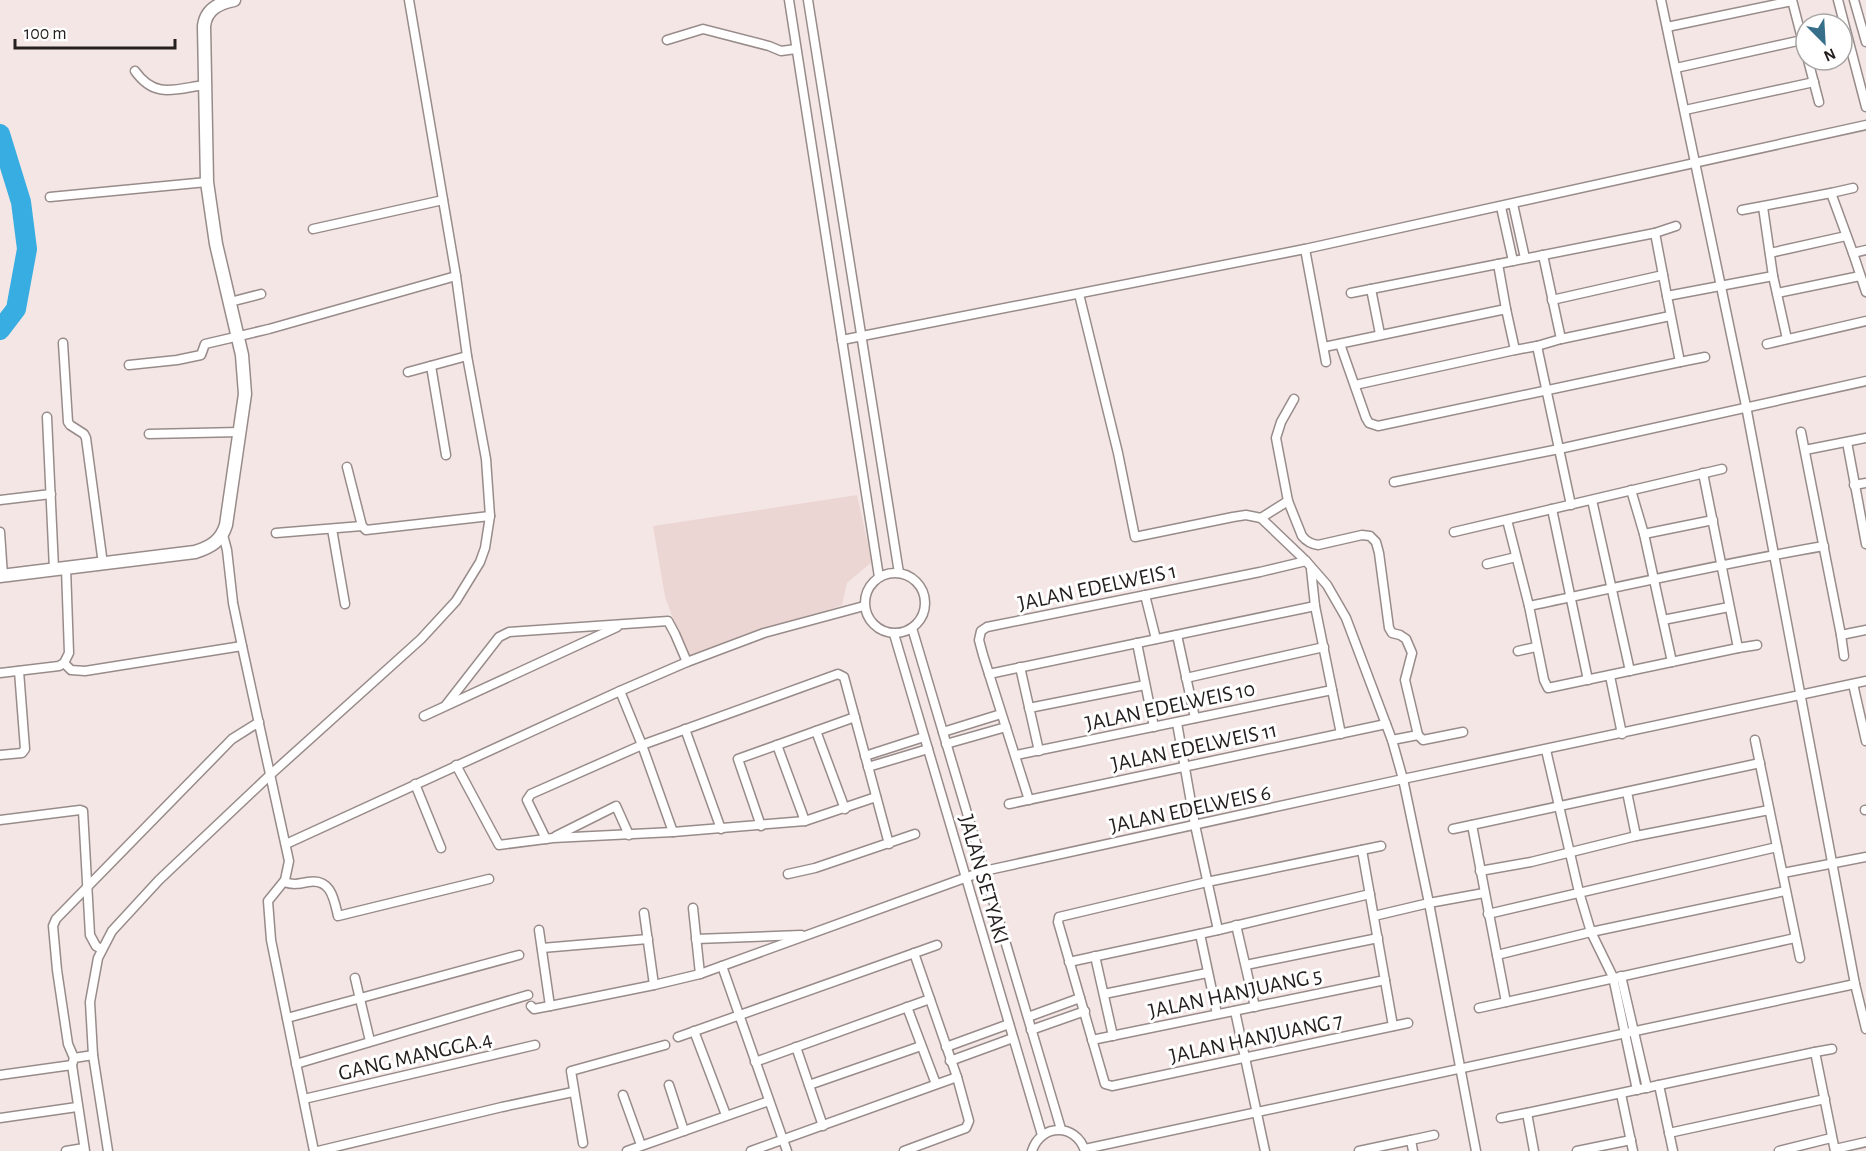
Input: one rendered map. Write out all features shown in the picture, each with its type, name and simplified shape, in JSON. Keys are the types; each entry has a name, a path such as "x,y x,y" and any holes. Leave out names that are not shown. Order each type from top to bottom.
{"street":[{"path":"0,532 1,576 195,552 210,547 223,535 245,394 242,355 216,244 207,182 204,85 205,20 207,14 218,4 234,0"},
{"path":"108,1151 93,1055 90,1002 95,966 112,931 159,880 421,639 456,601 480,562 485,548 490,516 486,459 467,356 410,0"},
{"path":"789,0 879,577"},
{"path":"808,0 899,573"},
{"path":"1661,0 1746,406 1855,984 1866,1029"},
{"path":"1667,27 1792,0"},
{"path":"1839,0 1866,107"},
{"path":"1854,0 1866,42"},
{"path":"667,40 703,29 781,51 796,49"},
{"path":"1676,68 1794,42"},
{"path":"135,71 143,82 156,90 204,85"},
{"path":"1811,72 1819,102"},
{"path":"1685,110 1814,82"},
{"path":"842,340 1305,249 1866,125"},
{"path":"50,197 207,182"},
{"path":"1742,210 1853,188"},
{"path":"1831,194 1866,292"},
{"path":"313,229 443,200"},
{"path":"1513,204 1525,258"},
{"path":"1501,207 1514,261"},
{"path":"1763,207 1773,276 1787,339"},
{"path":"1351,293 1676,226"},
{"path":"1655,232 1680,362"},
{"path":"1770,253 1846,236"},
{"path":"1305,249 1326,362"},
{"path":"1853,254 1866,250"},
{"path":"1543,255 1562,339"},
{"path":"1498,264 1515,350"},
{"path":"1552,300 1663,275"},
{"path":"129,365 201,355 205,344 269,329 456,276"},
{"path":"1667,296 1773,276"},
{"path":"1777,293 1860,276"},
{"path":"1371,289 1380,334"},
{"path":"230,302 261,294"},
{"path":"1079,294 1118,453 1135,537 1233,516 1246,515 1261,518 1327,585 1341,607 1392,740 1403,779 1476,1151"},
{"path":"1324,347 1506,309"},
{"path":"1355,385 1670,316"},
{"path":"1767,344 1866,321"},
{"path":"63,343 69,424 84,434 86,438 103,564"},
{"path":"1340,344 1369,423 1378,426 1705,357"},
{"path":"1537,346 1571,504"},
{"path":"408,372 467,356"},
{"path":"431,366 446,455"},
{"path":"1395,482 1866,381"},
{"path":"1294,399 1281,422 1276,438 1288,501 1306,541 1318,545 1370,536 1376,542 1389,628 1392,633 1406,639 1412,653 1405,680 1418,735 1424,740 1463,732"},
{"path":"47,417 51,494 69,653 64,663"},
{"path":"149,434 240,432"},
{"path":"1801,432 1845,656"},
{"path":"1805,450 1866,438"},
{"path":"1847,442 1866,544"},
{"path":"347,467 362,526"},
{"path":"1454,532 1722,469"},
{"path":"1703,473 1738,648"},
{"path":"1854,485 1866,483"},
{"path":"1631,490 1644,534 1672,662"},
{"path":"0,500 51,494"},
{"path":"1592,500 1630,671"},
{"path":"1261,518 1288,501"},
{"path":"1552,509 1588,680"},
{"path":"276,533 362,526 372,530 490,516"},
{"path":"1507,520 1529,606 1544,680 1548,688 1757,645"},
{"path":"1644,534 1713,520"},
{"path":"332,529 345,604"},
{"path":"223,535 233,603 289,861 288,873 284,882 268,901 267,912 296,1064 316,1151 573,1092"},
{"path":"1296,552 1306,541"},
{"path":"1529,606 1774,554 1824,546"},
{"path":"1487,564 1516,557"},
{"name":"JALAN EDELWEIS 1","path":"1029,800 979,640 981,631 987,627 1305,561"},
{"path":"1311,569 1315,606 1341,734"},
{"path":"888,573 899,573 909,576 918,583 925,598 923,615 912,628 894,634 880,630 869,620 864,606 868,590 879,577 888,573"},
{"path":"1145,595 1156,639"},
{"path":"286,844 687,662 765,633 864,606"},
{"path":"989,674 1315,606"},
{"path":"1663,620 1730,607"},
{"path":"446,705 504,633 668,621 687,662"},
{"path":"424,716 622,624"},
{"path":"912,628 1061,1130"},
{"path":"1840,635 1866,630"},
{"name":"JALAN SETYAKI","path":"894,634 1042,1135"},
{"path":"1177,635 1195,718"},
{"path":"1137,643 1154,727"},
{"path":"64,663 71,670 85,671 242,646"},
{"path":"1518,651 1536,647"},
{"path":"1186,678 1324,648"},
{"path":"0,673 64,663"},
{"path":"1020,667 1039,751"},
{"path":"0,755 22,753 25,749 19,671"},
{"path":"550,839 527,801 528,797 642,745 838,674 844,677 889,844"},
{"path":"1610,676 1622,734"},
{"name":"JALAN EDELWEIS 6","path":"531,1006 534,1009 550,1006 700,974 984,871 1866,681"},
{"path":"1853,684 1866,735"},
{"path":"1029,708 1145,685"},
{"name":"JALAN EDELWEIS 10","path":"1016,755 1332,690"},
{"path":"620,691 673,832"},
{"path":"943,732 1001,714"},
{"path":"761,826 738,759 855,717"},
{"path":"66,1151 84,1150 53,926 56,919 232,739 259,722"},
{"path":"1177,723 1218,930"},
{"name":"JALAN EDELWEIS 11","path":"1009,804 1386,724"},
{"path":"946,744 1006,727"},
{"path":"685,729 721,829"},
{"path":"816,731 845,808"},
{"path":"1392,740 1418,735"},
{"path":"866,756 924,737"},
{"path":"1755,741 1800,958"},
{"path":"777,745 805,821"},
{"path":"868,767 928,749"},
{"path":"1546,750 1579,892 1591,932 1617,977 1634,1031 1647,1088"},
{"path":"1453,829 1760,763"},
{"path":"456,765 499,845 550,839 721,829 805,821 876,797"},
{"path":"415,784 441,848"},
{"path":"1627,792 1636,836"},
{"path":"550,839 616,806 629,835"},
{"path":"0,820 82,810 90,935 96,946 102,949"},
{"path":"1480,871 1532,862 1636,836 1769,810"},
{"path":"1472,825 1506,1002"},
{"path":"788,874 815,868 915,834"},
{"path":"1092,1040 1058,922 1059,917 1207,882 1381,846"},
{"path":"1488,914 1777,847"},
{"path":"1362,850 1393,1026"},
{"path":"1783,873 1866,857"},
{"path":"284,882 293,885 311,881 327,886 332,892 338,916 489,879"},
{"path":"1497,955 1591,932 1785,891"},
{"path":"1374,916 1484,893"},
{"path":"1069,962 1370,894"},
{"path":"693,908 700,974"},
{"path":"644,913 654,985"},
{"path":"1236,926 1255,1007"},
{"path":"539,930 550,1006"},
{"path":"1200,934 1217,1014"},
{"path":"696,939 808,935"},
{"path":"1246,965 1378,938"},
{"path":"1479,1008 1795,938"},
{"path":"542,948 648,939"},
{"path":"678,1036 937,945"},
{"path":"904,1151 966,1128 968,1125 957,1077 914,953"},
{"path":"287,1018 519,955"},
{"path":"1095,956 1113,1036"},
{"path":"722,966 787,1151"},
{"path":"1104,994 1208,973"},
{"path":"1617,977 1625,1034 1637,1090"},
{"path":"355,978 370,1041"},
{"name":"JALAN HANJUANG 5","path":"1092,1040 1385,980"},
{"path":"1032,1151 1042,1135 1054,1130 1067,1131 1078,1138 1085,1150 1461,1066 1625,1034 1855,984"},
{"path":"296,1064 528,995"},
{"path":"1028,1017 1080,998"},
{"path":"755,1062 930,999"},
{"path":"907,1007 936,1084"},
{"path":"1032,1030 1085,1011"},
{"path":"1235,1011 1265,1151"},
{"name":"JALAN HANJUANG 7","path":"1092,1040 1105,1084 1112,1086 1408,1023"},
{"path":"946,1047 1009,1024"},
{"path":"694,1031 726,1115"},
{"path":"950,1061 1013,1038"},
{"name":"GANG MANGGA.4","path":"304,1099 535,1045"},
{"path":"583,1143 570,1074 573,1070 665,1046"},
{"path":"809,1086 921,1046"},
{"path":"796,1047 823,1126"},
{"path":"1501,1118 1832,1049"},
{"path":"1815,1052 1835,1150 1866,1142"},
{"path":"0,1076 93,1055"},
{"path":"751,1151 957,1077"},
{"path":"669,1084 684,1131"},
{"path":"1659,1085 1673,1151"},
{"path":"1621,1094 1633,1151"},
{"path":"623,1095 641,1145"},
{"path":"1669,1133 1825,1099"},
{"path":"627,1151 769,1101"},
{"path":"0,1118 77,1107"},
{"path":"1527,1113 1534,1151"},
{"path":"1359,1151 1434,1135"},
{"path":"1779,1151 1832,1138"},
{"path":"1411,1140 1413,1151"},
{"path":"1577,1151 1631,1140"}],"shaded area":[{"path":"857,495 872,562 847,583 842,605 689,661 665,597 653,526"}],"waterway":[{"path":"0,134 21,202 27,249 16,309 0,330"}]}
